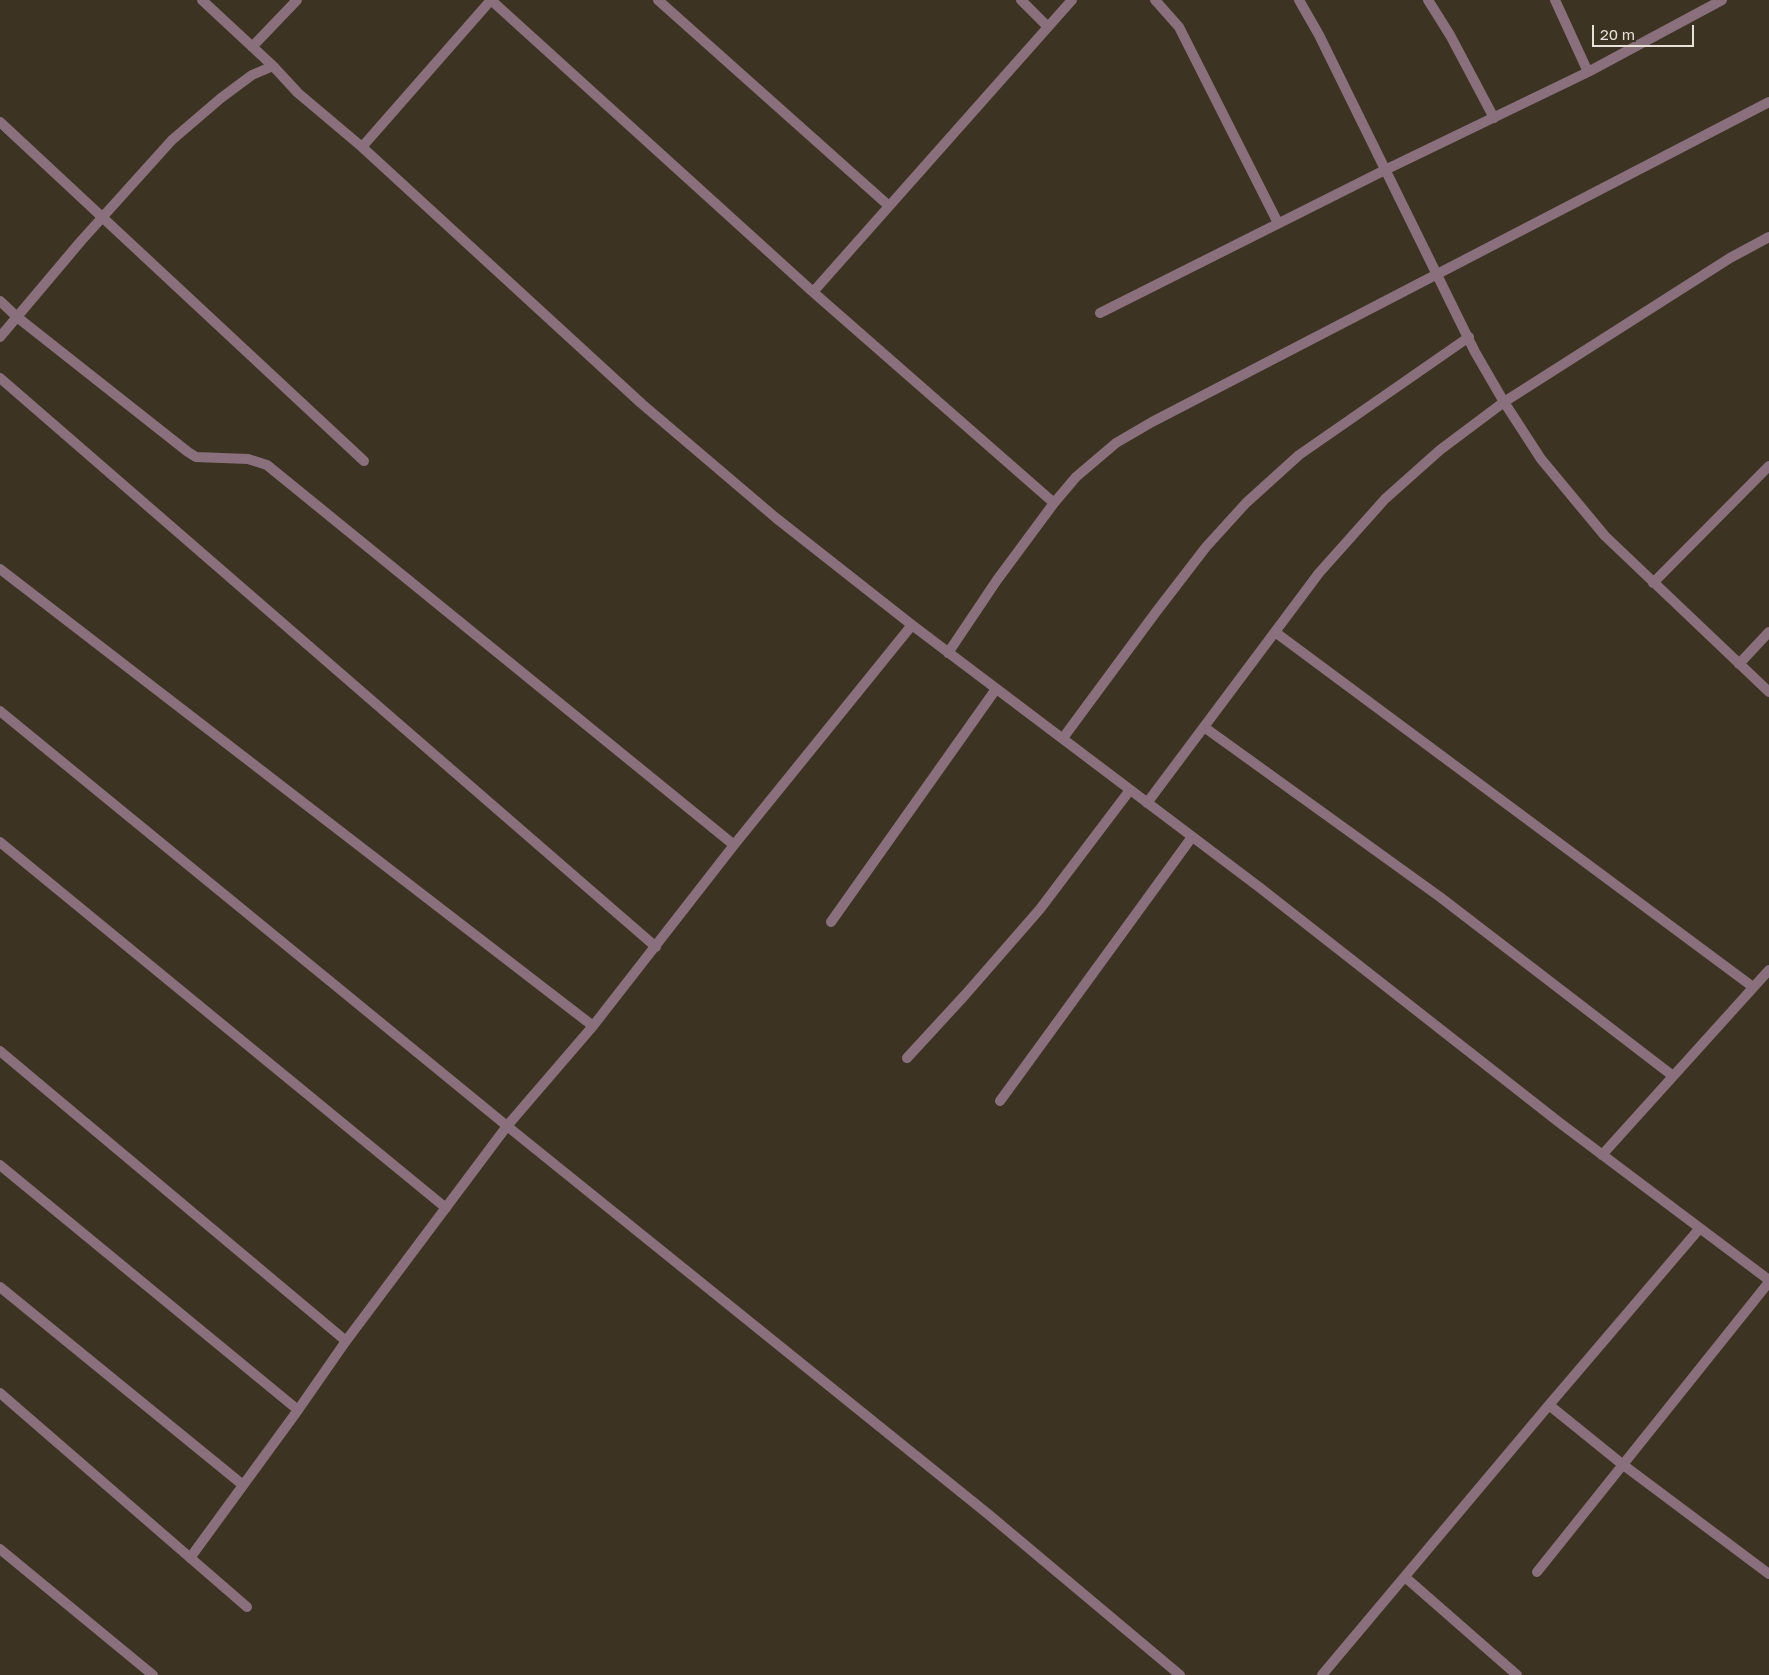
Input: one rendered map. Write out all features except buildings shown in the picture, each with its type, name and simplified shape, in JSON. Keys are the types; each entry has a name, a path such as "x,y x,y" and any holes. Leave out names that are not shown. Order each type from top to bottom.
{"street":[{"path":"202,0 273,66 298,93 362,147 642,404 776,518 948,653 1192,837 1769,1281 1537,1572"},
{"path":"252,47 297,0"},
{"path":"362,147 491,0 813,292 1054,503"},
{"path":"658,0 889,206"},
{"path":"1021,0 1048,27"},
{"path":"813,292 1072,0"},
{"path":"1155,0 1179,27 1278,223"},
{"path":"1299,0 1469,337 1504,402 1540,459 1604,536 1769,692"},
{"path":"1428,0 1450,35 1494,118"},
{"path":"1555,0 1588,72"},
{"path":"1100,313 1385,170 1588,72 1722,0"},
{"path":"0,338 103,217 172,140 221,98 252,75 273,66"},
{"path":"948,653 997,580 1054,503 1076,477 1116,444 1152,422 1769,102"},
{"path":"0,122 364,460"},
{"path":"1147,803 1319,573 1385,500 1440,450 1504,402 1730,258 1769,237"},
{"path":"0,301 17,317 196,457 248,459 267,465 734,845"},
{"path":"1062,738 1195,562 1246,503 1299,455 1469,337"},
{"path":"0,378 656,947"},
{"path":"1653,583 1769,466"},
{"path":"0,569 593,1026"},
{"path":"190,1558 346,1341 507,1126 593,1026 734,845 912,625"},
{"path":"1275,632 1753,988"},
{"path":"1739,664 1769,632"},
{"path":"831,922 996,689"},
{"path":"0,711 507,1126 988,1514 1180,1675"},
{"path":"1204,726 1440,897 1673,1076"},
{"path":"907,1058 1040,909 1130,790"},
{"path":"1000,1100 1192,837"},
{"path":"0,842 446,1208"},
{"path":"1602,1154 1769,970"},
{"path":"0,1051 346,1341"},
{"path":"0,1165 298,1410"},
{"path":"1322,1675 1700,1228"},
{"path":"0,1287 243,1485"},
{"path":"0,1393 247,1607"},
{"path":"1549,1405 1622,1464 1769,1574"},
{"path":"0,1549 153,1675"},
{"path":"1405,1577 1517,1675"}]}
